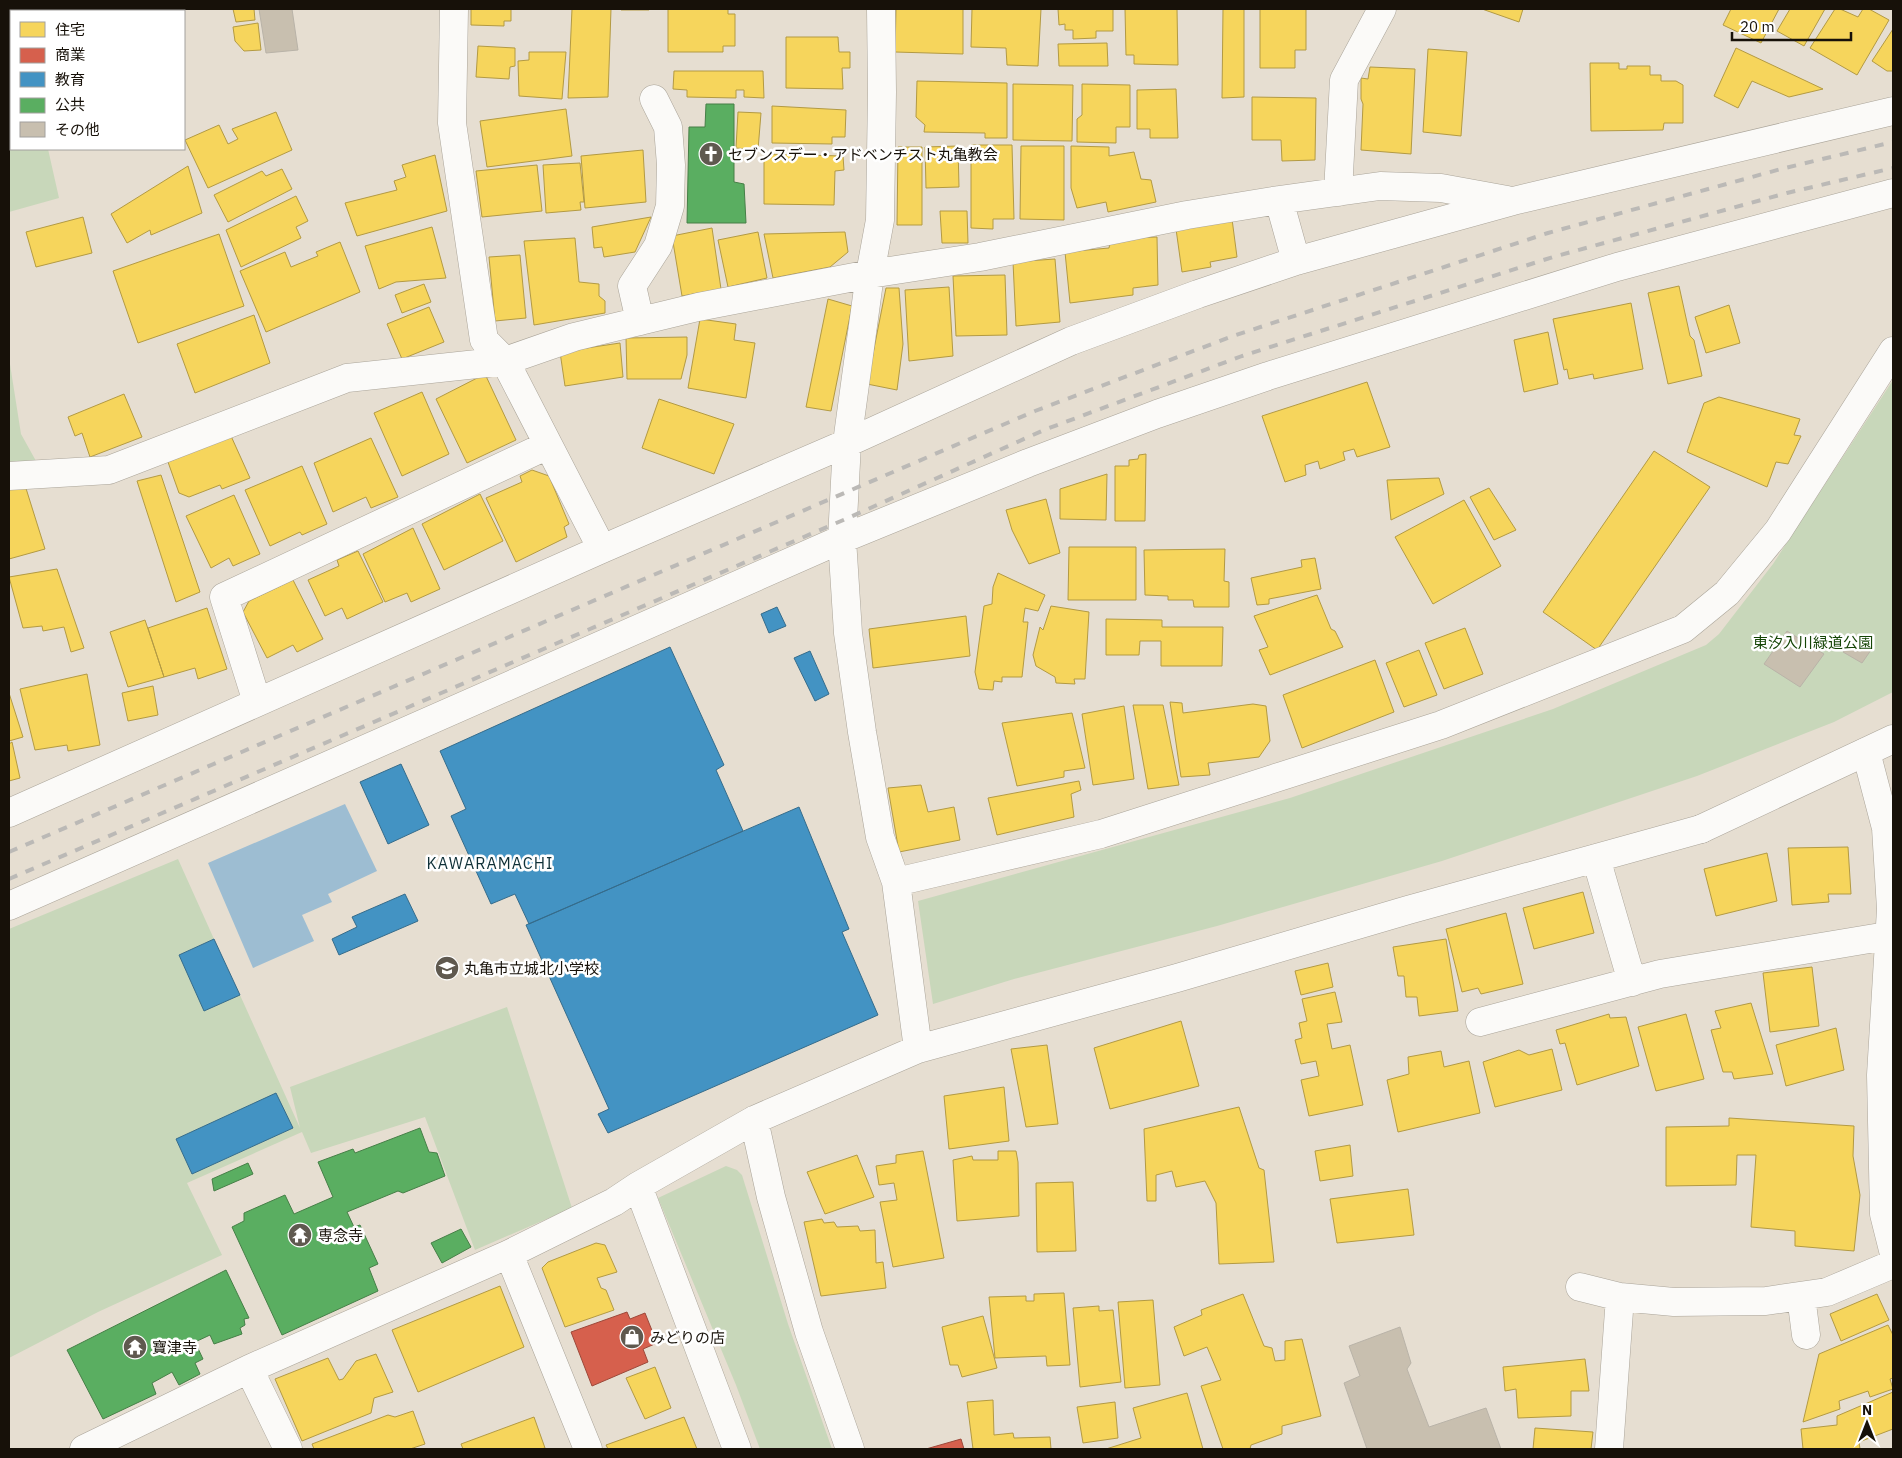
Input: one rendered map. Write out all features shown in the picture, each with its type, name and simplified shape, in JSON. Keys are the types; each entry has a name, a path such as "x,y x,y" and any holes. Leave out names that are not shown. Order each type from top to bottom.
{"street":[{"path":"454,9 452,123 484,340 505,361 602,549"},
{"path":"881,9 880,220 870,274 847,443 842,539 848,633 863,739 880,837 896,882 918,1049"},
{"path":"1338,192 1344,80 1382,9"},
{"path":"640,321 632,286 658,246 670,206 671,165 668,127 654,99"},
{"path":"9,813 602,549 847,443 1071,341 1198,294 1296,261 1513,201 1893,110"},
{"path":"9,476 109,470 347,378 505,361 574,337 698,307 870,274 980,258 1187,215 1380,186 1442,188 1513,201"},
{"path":"9,906 842,539 1028,463 1157,414 1268,376 1617,267 1893,193"},
{"path":"1279,200 1296,261"},
{"path":"896,882 1101,834 1442,725 1683,629 1727,593 1778,531 1893,351"},
{"path":"257,702 224,596 548,445"},
{"path":"84,1449 249,1369 509,1254 614,1202 638,1186 754,1120 918,1049 1177,978 1408,910 1701,829 1893,738"},
{"path":"1866,752 1886,828 1892,909 1892,934 1881,1075 1884,1214 1893,1250"},
{"path":"1596,858 1632,982"},
{"path":"1480,1022 1660,974 1892,934"},
{"path":"754,1120 771,1197 809,1332 850,1449"},
{"path":"638,1186 737,1449"},
{"path":"509,1254 588,1449"},
{"path":"1580,1287 1620,1297 1674,1302 1766,1301 1827,1292 1893,1264"},
{"path":"1801,1296 1806,1335"},
{"path":"1609,1449 1620,1297"},
{"path":"249,1369 288,1449"}],"green space":[{"path":"9,9 19,9 10,10 10,150 48,150 59,198 9,212"},
{"path":"9,358 21,434 36,461 9,463"},
{"name":"東汐入川緑道公園","path":"1893,380 1893,692 1834,722 1697,776 1442,861 1217,926 1014,979 933,1004 918,901 1290,798 1553,709 1706,645 1719,634 1773,564"},
{"path":"178,859 214,939 179,955 240,995 300,1128 290,1087 507,1007 572,1208 475,1250 425,1117 311,1153 302,1132 187,1183 222,1255 98,1312 9,1358 9,929"},
{"path":"726,1166 737,1170 742,1175 788,1324 832,1449 760,1449 736,1385 658,1198"}],"water":[{"path":"345,804 377,871 328,894 332,902 302,915 314,941 253,968 208,863"}],"building: 住宅":[{"path":"233,9 254,9 255,20 236,22"},
{"path":"471,9 511,9 511,21 504,21 504,26 471,25"},
{"path":"572,9 611,9 608,97 568,98"},
{"path":"649,9 649,10 621,10"},
{"path":"668,9 728,9 728,14 735,14 735,46 723,46 723,52 668,52"},
{"path":"896,9 963,9 963,54 895,52"},
{"path":"972,9 1041,9 1038,66 1007,65 1006,48 971,47"},
{"path":"1058,9 1113,9 1113,31 1096,31 1096,38 1073,39 1073,30 1065,30 1065,24 1059,25"},
{"path":"1125,9 1177,9 1178,65 1134,64 1134,55 1126,55"},
{"path":"1223,9 1244,9 1244,97 1222,98"},
{"path":"1260,9 1306,9 1306,50 1295,50 1295,68 1260,68"},
{"path":"1482,9 1523,9 1519,22"},
{"path":"1731,9 1779,9 1761,43 1723,25"},
{"path":"1790,9 1825,9 1804,46 1777,31"},
{"path":"1835,9 1840,9 1858,17 1863,9 1869,9 1889,20 1857,75 1810,48"},
{"path":"258,23 261,50 244,51 235,41 233,27"},
{"path":"1893,29 1893,71 1887,71 1872,61"},
{"path":"786,37 838,37 839,52 850,52 850,68 842,68 843,89 786,88"},
{"path":"1107,43 1108,66 1059,66 1058,44"},
{"path":"478,46 515,48 515,66 510,67 509,79 476,77"},
{"path":"1736,48 1823,89 1789,97 1752,81 1738,108 1714,96"},
{"path":"1428,49 1467,52 1461,136 1423,132"},
{"path":"529,52 566,52 562,99 519,96 518,61 529,60"},
{"path":"1590,63 1619,63 1619,69 1627,69 1627,66 1650,66 1650,75 1661,75 1661,81 1676,81 1683,85 1683,123 1664,123 1663,130 1591,131"},
{"path":"1370,67 1415,69 1411,154 1361,150 1363,104 1361,99 1361,78 1368,79"},
{"path":"674,71 763,71 764,98 744,97 744,90 736,90 736,98 687,97 687,90 673,89"},
{"path":"917,81 1007,83 1007,138 985,138 985,133 924,132 925,125 916,117"},
{"path":"1013,84 1073,85 1072,141 1013,140"},
{"path":"1082,84 1130,85 1130,127 1116,127 1116,143 1077,142 1077,119 1082,115"},
{"path":"1176,89 1178,138 1150,138 1150,129 1137,129 1137,90"},
{"path":"1252,97 1316,98 1315,160 1282,161 1281,140 1252,140"},
{"path":"772,106 846,110 845,137 832,137 832,144 772,143"},
{"path":"566,109 572,156 487,167 480,121"},
{"path":"276,112 292,150 208,188 185,140 219,125 228,144 238,139 232,129"},
{"path":"738,112 761,113 758,150 736,148"},
{"path":"971,145 1012,145 1014,219 993,219 993,229 971,228"},
{"path":"958,146 959,187 926,188 925,147"},
{"path":"1021,146 1064,146 1064,220 1020,219"},
{"path":"1071,146 1109,147 1109,156 1134,152 1141,179 1151,180 1156,202 1108,212 1106,202 1077,208 1071,188"},
{"path":"898,147 922,147 922,225 897,225"},
{"path":"643,150 646,202 585,208 581,156"},
{"path":"764,154 843,156 844,170 835,171 834,205 764,204"},
{"path":"435,155 447,211 357,236 345,203 397,190 394,181 406,177 402,165"},
{"path":"580,163 584,202 580,202 581,210 546,213 543,165"},
{"path":"537,165 542,211 482,217 476,171"},
{"path":"188,166 202,213 151,235 150,230 127,243 111,214"},
{"path":"282,169 292,189 228,222 214,195 262,171 266,176"},
{"path":"296,196 308,221 296,227 301,238 241,267 226,230"},
{"path":"940,211 967,211 968,243 942,243"},
{"path":"83,217 92,253 36,267 26,232"},
{"path":"651,217 635,252 604,257 602,247 594,248 592,227"},
{"path":"1232,219 1237,257 1210,262 1211,267 1182,272 1176,229"},
{"path":"432,227 446,278 396,282 379,289 365,246"},
{"path":"712,228 721,289 682,296 672,236"},
{"path":"758,232 767,278 728,287 718,240"},
{"path":"845,232 848,252 830,267 773,278 764,234"},
{"path":"219,234 244,306 138,343 113,271"},
{"path":"1157,237 1158,285 1133,288 1133,295 1070,303 1065,252 1109,248 1111,239"},
{"path":"575,238 579,282 599,284 599,296 605,301 605,313 534,325 524,241"},
{"path":"340,242 360,292 266,332 240,271 285,252 291,267 318,256 316,252"},
{"path":"520,255 526,318 495,321 489,257"},
{"path":"1055,259 1060,322 1016,326 1013,262"},
{"path":"1005,275 1007,335 956,336 953,276"},
{"path":"424,284 431,302 402,313 395,295"},
{"path":"1679,286 1690,336 1694,340 1702,376 1668,384 1648,293"},
{"path":"949,287 953,356 909,361 905,290"},
{"path":"886,288 899,288 903,344 897,390 867,384"},
{"path":"828,299 852,306 831,411 806,407"},
{"path":"1631,303 1643,369 1594,379 1593,374 1569,379 1567,369 1564,370 1553,319"},
{"path":"1729,305 1740,343 1706,353 1695,317"},
{"path":"429,307 444,342 402,359 387,324"},
{"path":"254,315 270,363 195,393 177,344"},
{"path":"700,319 736,324 734,340 755,343 746,398 688,388"},
{"path":"1548,332 1558,384 1524,392 1514,340"},
{"path":"687,337 687,355 681,379 627,379 626,338"},
{"path":"620,343 623,377 565,386 560,352"},
{"path":"485,374 516,440 467,463 436,399"},
{"path":"1367,382 1390,447 1357,457 1354,449 1343,452 1345,460 1320,469 1318,461 1305,465 1306,475 1285,482 1262,416"},
{"path":"422,392 449,454 402,476 374,413"},
{"path":"124,394 142,437 90,457 82,433 75,436 68,417"},
{"path":"1719,397 1800,419 1794,435 1801,436 1788,464 1776,462 1767,487 1687,452 1704,403"},
{"path":"659,399 734,424 714,474 642,448"},
{"path":"231,436 250,478 222,489 220,485 189,497 179,493 168,462"},
{"path":"371,438 398,497 371,508 366,497 333,512 314,463"},
{"path":"1654,451 1710,487 1597,650 1543,612"},
{"path":"1146,454 1145,521 1115,521 1115,466 1129,466 1129,460 1138,459 1139,455"},
{"path":"302,466 327,524 302,535 300,532 270,546 245,490"},
{"path":"532,470 549,476 569,524 564,527 567,537 516,562 486,498 522,482 520,476"},
{"path":"1107,474 1106,520 1060,519 1060,489"},
{"path":"161,475 200,592 176,602 137,481"},
{"path":"1439,478 1444,494 1391,520 1387,480"},
{"path":"24,482 45,549 9,559 9,486"},
{"path":"1489,488 1516,530 1494,540 1470,497"},
{"path":"480,494 503,541 444,570 422,524"},
{"path":"234,495 260,554 233,566 229,558 211,568 186,516"},
{"path":"1046,499 1060,553 1029,564 1012,530 1006,510"},
{"path":"1464,500 1501,566 1433,604 1395,537"},
{"path":"413,528 440,589 411,602 407,593 385,602 363,554"},
{"path":"1069,547 1136,547 1136,600 1068,600"},
{"path":"1225,549 1224,581 1229,582 1229,607 1194,607 1193,600 1168,600 1168,596 1145,595 1144,550"},
{"path":"358,551 383,602 347,619 342,608 325,616 308,580 339,566 337,560"},
{"path":"1315,558 1321,589 1269,599 1269,604 1257,605 1251,578 1302,567 1301,560"},
{"path":"57,569 84,648 71,652 64,627 43,631 42,626 23,628 9,577"},
{"path":"998,573 1045,595 1038,611 1025,608 1023,622 1028,622 1022,677 1002,677 1002,682 994,681 993,690 979,689 975,672 984,606 992,604 993,587"},
{"path":"293,580 323,639 297,652 293,645 267,658 243,612 249,601"},
{"path":"1317,595 1331,629 1335,631 1343,647 1270,675 1259,650 1268,647 1254,616"},
{"path":"1051,606 1089,612 1085,679 1074,679 1075,684 1056,683 1055,677 1036,666 1033,655 1040,627 1043,630"},
{"path":"207,608 227,669 198,679 195,668 164,677 148,628"},
{"path":"966,616 970,656 873,668 869,629"},
{"path":"1106,619 1162,620 1162,627 1223,627 1222,666 1161,666 1161,641 1140,641 1139,655 1106,655"},
{"path":"145,620 164,677 128,687 110,632"},
{"path":"1465,628 1483,674 1444,689 1425,643"},
{"path":"1419,650 1437,695 1404,707 1386,663"},
{"path":"1375,660 1394,712 1302,748 1283,695"},
{"path":"87,674 100,745 68,751 67,745 35,750 20,689"},
{"path":"153,686 158,715 128,721 122,693"},
{"path":"9,693 23,737 9,741"},
{"path":"1170,702 1182,703 1183,713 1253,704 1266,706 1270,741 1259,757 1208,763 1210,775 1181,777"},
{"path":"1133,705 1163,705 1179,785 1148,789"},
{"path":"1124,706 1134,779 1093,785 1082,714"},
{"path":"1072,713 1085,768 1064,771 1064,777 1017,786 1002,723"},
{"path":"12,742 20,778 9,781 9,744"},
{"path":"1079,781 1081,790 1071,794 1074,817 997,835 988,798"},
{"path":"921,785 928,812 954,807 960,840 899,852 888,788"},
{"path":"1848,847 1851,894 1828,894 1829,902 1792,905 1788,848"},
{"path":"1767,853 1777,901 1716,916 1704,869"},
{"path":"1583,892 1594,933 1534,949 1523,908"},
{"path":"1506,913 1523,984 1481,994 1478,988 1462,992 1446,929"},
{"path":"1446,939 1458,1011 1419,1016 1417,997 1406,997 1404,976 1398,976 1393,947"},
{"path":"1328,963 1333,987 1301,995 1295,971"},
{"path":"1812,967 1819,1026 1770,1032 1763,973"},
{"path":"1335,992 1342,1022 1327,1024 1332,1049 1350,1045 1363,1105 1309,1116 1301,1080 1319,1076 1316,1061 1301,1064 1295,1040 1302,1038 1299,1023 1307,1021 1302,999"},
{"path":"1751,1003 1773,1074 1734,1079 1732,1072 1723,1072 1711,1030 1721,1028 1715,1011"},
{"path":"1609,1014 1610,1018 1626,1017 1639,1066 1577,1085 1565,1043 1560,1044 1556,1030"},
{"path":"1686,1014 1704,1079 1656,1091 1638,1027"},
{"path":"1181,1021 1199,1086 1110,1109 1094,1048"},
{"path":"1836,1028 1844,1070 1786,1086 1776,1045"},
{"path":"1047,1045 1058,1124 1026,1127 1011,1049"},
{"path":"1552,1049 1562,1090 1495,1107 1483,1062 1519,1050 1529,1055"},
{"path":"1441,1051 1444,1067 1469,1061 1480,1113 1398,1132 1387,1080 1409,1074 1408,1057"},
{"path":"1004,1087 1009,1141 949,1149 944,1096"},
{"path":"1239,1107 1259,1168 1264,1170 1274,1262 1219,1264 1216,1203 1205,1181 1176,1187 1172,1171 1156,1175 1156,1201 1147,1201 1144,1129"},
{"path":"1729,1118 1854,1126 1853,1156 1860,1195 1854,1251 1795,1246 1795,1231 1751,1227 1756,1155 1737,1155 1736,1185 1666,1186 1666,1127 1729,1126"},
{"path":"1350,1145 1353,1176 1320,1181 1315,1151"},
{"path":"923,1151 944,1258 893,1267 880,1202 897,1200 894,1183 879,1185 876,1166 896,1163 896,1155"},
{"path":"998,1151 1016,1151 1019,1216 957,1221 953,1160 972,1156 973,1160 998,1160"},
{"path":"857,1155 874,1197 825,1214 807,1172"},
{"path":"1073,1182 1076,1251 1037,1252 1036,1183"},
{"path":"1408,1189 1414,1235 1337,1243 1330,1199"},
{"path":"822,1219 824,1223 834,1222 837,1227 858,1226 860,1231 875,1230 876,1263 883,1262 886,1288 821,1296 804,1222"},
{"path":"596,1243 605,1245 617,1272 597,1278 601,1288 606,1290 614,1310 565,1327 542,1268 548,1262"},
{"path":"500,1286 524,1347 418,1392 392,1330"},
{"path":"1064,1293 1070,1365 1047,1366 1046,1356 995,1358 989,1297 1026,1296 1026,1301 1034,1301 1034,1294"},
{"path":"1243,1294 1264,1346 1272,1348 1275,1361 1285,1360 1285,1341 1302,1339 1321,1416 1282,1426 1282,1434 1251,1445 1250,1449 1223,1449 1201,1386 1221,1380 1207,1347 1184,1356 1174,1327 1202,1315 1201,1310"},
{"path":"1877,1294 1889,1320 1841,1341 1830,1314"},
{"path":"1153,1300 1160,1385 1125,1388 1118,1302"},
{"path":"1099,1306 1099,1311 1113,1310 1121,1382 1080,1387 1073,1308"},
{"path":"983,1316 997,1368 962,1377 958,1365 950,1365 942,1327"},
{"path":"1888,1325 1893,1335 1893,1378 1890,1379 1893,1389 1870,1397 1868,1391 1839,1401 1840,1409 1803,1422 1819,1354"},
{"path":"376,1354 393,1392 374,1398 371,1413 302,1441 275,1379 328,1358 339,1380 343,1379 356,1361"},
{"path":"1585,1359 1589,1391 1571,1391 1571,1416 1518,1418 1516,1389 1505,1391 1503,1367"},
{"path":"655,1367 671,1408 645,1419 626,1378"},
{"path":"1893,1392 1893,1429 1859,1442 1860,1449 1803,1449 1801,1429 1837,1425 1837,1416"},
{"path":"1187,1393 1203,1449 1106,1449 1141,1438 1133,1408"},
{"path":"993,1400 994,1435 1013,1433 1014,1438 1050,1437 1051,1449 973,1449 967,1402"},
{"path":"1115,1402 1118,1438 1083,1443 1077,1407"},
{"path":"413,1411 425,1444 410,1449 314,1449 312,1444 388,1415 395,1417"},
{"path":"534,1417 545,1448 463,1449 461,1444"},
{"path":"684,1417 697,1449 608,1449 606,1445"},
{"path":"1535,1428 1593,1432 1591,1449 1533,1449"}],"building: 商業":[{"path":"627,1312 630,1319 645,1313 657,1343 643,1349 648,1362 592,1386 571,1332"},
{"path":"961,1439 964,1449 926,1449"}],"building: 教育":[{"path":"777,607 786,626 769,633 761,614"},
{"path":"670,647 724,765 716,770 743,831 529,924 515,894 491,904 451,816 466,809 440,751"},
{"path":"810,651 829,694 815,701 794,658"},
{"path":"401,764 429,825 388,844 360,782"},
{"path":"799,807 849,929 842,932 878,1015 608,1133 598,1114 609,1109 526,925"},
{"path":"405,894 418,921 339,955 332,939 357,927 352,917"},
{"path":"214,939 240,995 204,1011 179,955"},
{"path":"276,1093 293,1128 192,1174 176,1139"}],"building: 公共":[{"name":"セブンスデー・アドベンチスト丸亀教会","path":"706,104 734,104 734,182 744,184 746,223 687,223 689,127 705,127"},
{"name":"専念寺","path":"420,1128 429,1152 437,1153 445,1176 403,1193 398,1191 347,1212 354,1227 360,1225 378,1264 369,1268 378,1291 282,1335 232,1227 244,1221 244,1213 285,1195 294,1214 333,1197 318,1162 353,1149 355,1153"},
{"path":"248,1163 253,1174 214,1191 212,1179"},
{"path":"461,1229 471,1247 442,1263 431,1243"},
{"name":"寶津寺","path":"226,1270 249,1318 244,1319 245,1325 240,1328 242,1334 214,1344 210,1335 195,1342 203,1359 195,1363 200,1374 179,1385 172,1372 152,1383 156,1394 103,1419 67,1350"}],"building: その他":[{"path":"259,9 292,9 298,50 266,53"},
{"path":"1787,631 1824,654 1800,687 1764,664"},
{"path":"1853,639 1871,650 1862,663 1843,652"},
{"path":"1400,1327 1411,1363 1407,1369 1429,1427 1486,1408 1501,1449 1367,1449 1344,1383 1360,1376 1349,1346"}],"railway":[{"path":"9,852 1035,411 1233,336 1548,233 1781,169 1893,142"},
{"path":"9,879 848,518 1044,430 1242,356 1553,257 1787,193 1893,168"}],"place":[{"name":"セブンスデー・アドベンチスト丸亀教会","path":"711,154"},
{"name":"丸亀市立城北小学校","path":"447,968"},
{"name":"専念寺","path":"300,1235"},
{"name":"みどりの店","path":"632,1337"},
{"name":"寶津寺","path":"135,1347"}],"district":[{"name":"KAWARAMACHI","path":"490,863"}]}
